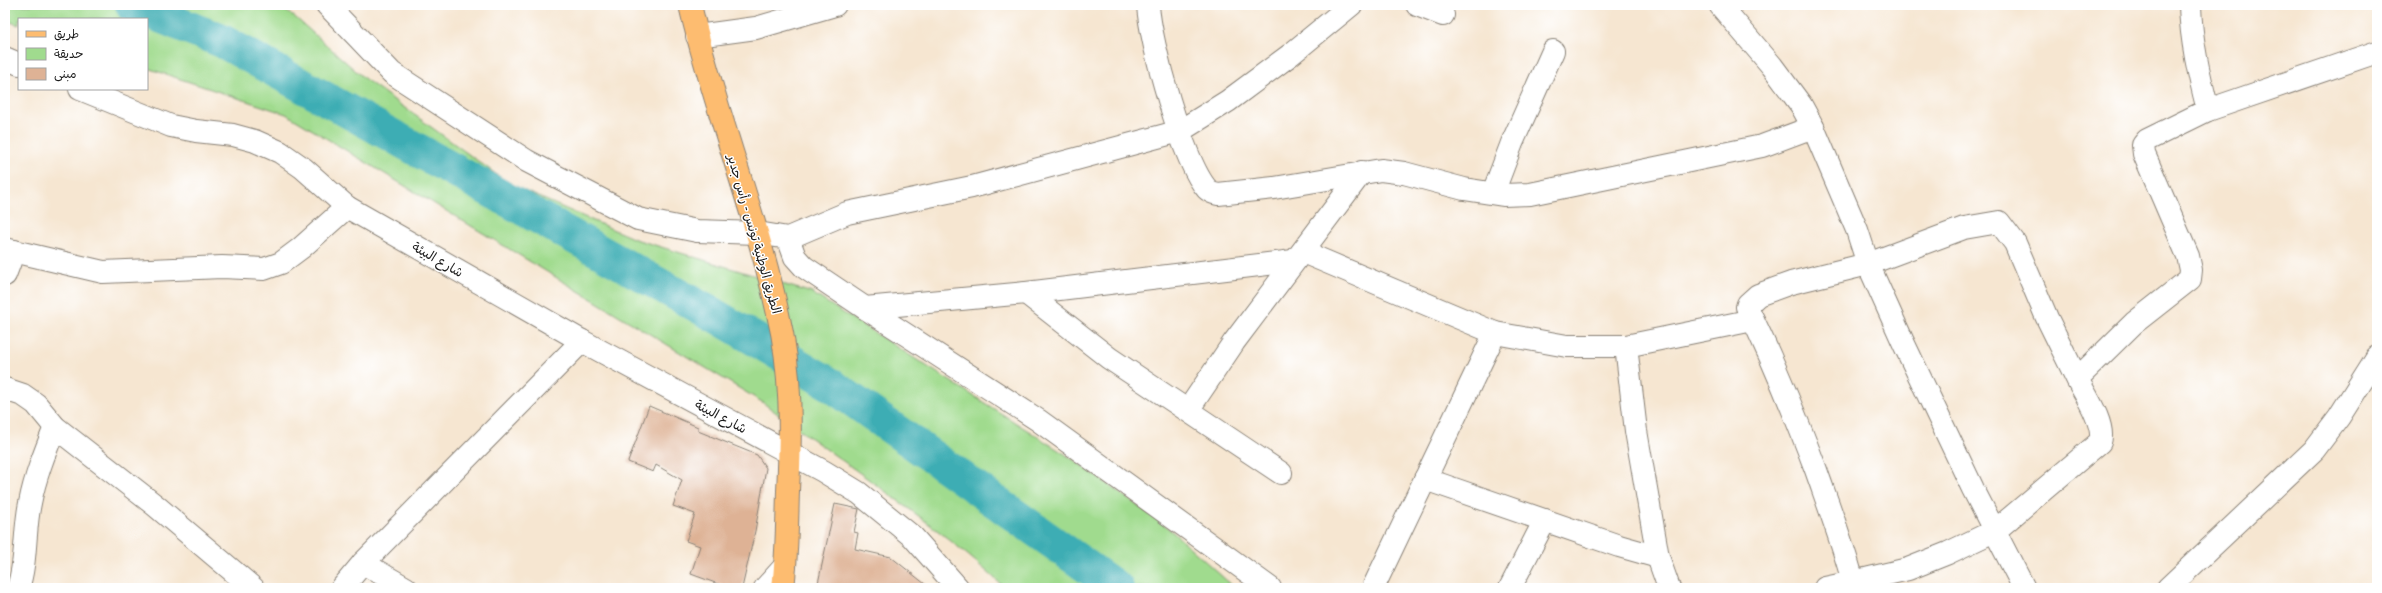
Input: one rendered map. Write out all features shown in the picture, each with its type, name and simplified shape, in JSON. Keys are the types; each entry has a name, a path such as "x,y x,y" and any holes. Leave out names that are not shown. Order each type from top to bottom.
{"main road":[{"name":"الطريق الوطنية تونس - رأس جدير","path":"690,5 697,36 758,233 779,315 789,386 790,443 785,566 782,588"}],"street":[{"path":"327,5 392,73 527,161 638,219 697,231 758,233 788,238 847,213 979,185 1180,131 1234,96 1290,55 1351,5"},
{"path":"1148,5 1155,48 1180,131 1200,179 1210,192 1218,194 1274,188 1381,170 1404,173 1464,189 1493,193 1530,194 1654,170 1762,146 1813,127"},
{"path":"1417,5 1443,15"},
{"path":"1720,5 1772,66 1801,105 1813,127 1857,230 1868,264 1973,490 1996,530 2024,588"},
{"path":"2190,5 2191,27 2199,77 2208,110"},
{"path":"697,36 756,28 828,6"},
{"path":"1493,193 1512,143 1553,51"},
{"path":"2077,379 2134,323 2190,279 2191,270 2188,256 2143,149 2147,140 2208,110 2377,52"},
{"path":"5,58 18,64"},
{"name":"شارع البيئة","path":"82,90 171,126 196,131 233,135 255,141 280,152 303,168 347,207 582,341 790,443 859,493 913,537 958,588"},
{"path":"1188,410 1234,342 1362,172"},
{"path":"5,275 10,250 103,272 222,267 264,269 281,263 301,248 347,207"},
{"path":"1826,588 1853,582 1908,569 1948,554 1996,530 2100,442 2102,435 2100,426 2047,318 2015,243 2000,222 1964,228 1868,264 1821,275 1758,295 1748,304 1747,308 1789,399 1844,548 1853,582"},
{"path":"788,238 795,257 804,267 1038,420 1270,588"},
{"path":"865,308 1026,294 1298,256 1496,333 1567,346 1626,346 1753,320"},
{"path":"1026,294 1084,340 1281,473"},
{"path":"1373,588 1496,333"},
{"path":"342,588 363,564 582,341"},
{"path":"1626,346 1636,430 1658,557 1670,588"},
{"path":"2168,588 2314,450 2339,417 2377,357"},
{"path":"5,389 23,396 36,404 54,427 156,506 253,588"},
{"path":"18,588 22,575 30,503 39,470 54,427"},
{"path":"1426,479 1619,546 1658,557"},
{"path":"1510,588 1545,520"},
{"path":"363,564 406,588"},
{"path":"765,588 785,566"}],"green space":[{"path":"5,5 277,5 296,18 365,79 511,185 635,239 812,293 1071,458 1166,526 1235,588 1005,588 977,562 917,515 762,402 286,114 148,68 148,18 18,18 18,25 5,20"}],"building":[{"path":"649,406 698,427 698,431 757,455 766,468 755,531 742,588 729,588 691,574 700,546 686,541 695,514 673,506 682,480 656,465 653,472 628,462"},
{"path":"835,504 859,509 854,532 858,533 855,549 891,557 930,588 817,588"}],"waterway":[{"path":"132,5 222,41 721,319 830,384 1117,588"}]}
